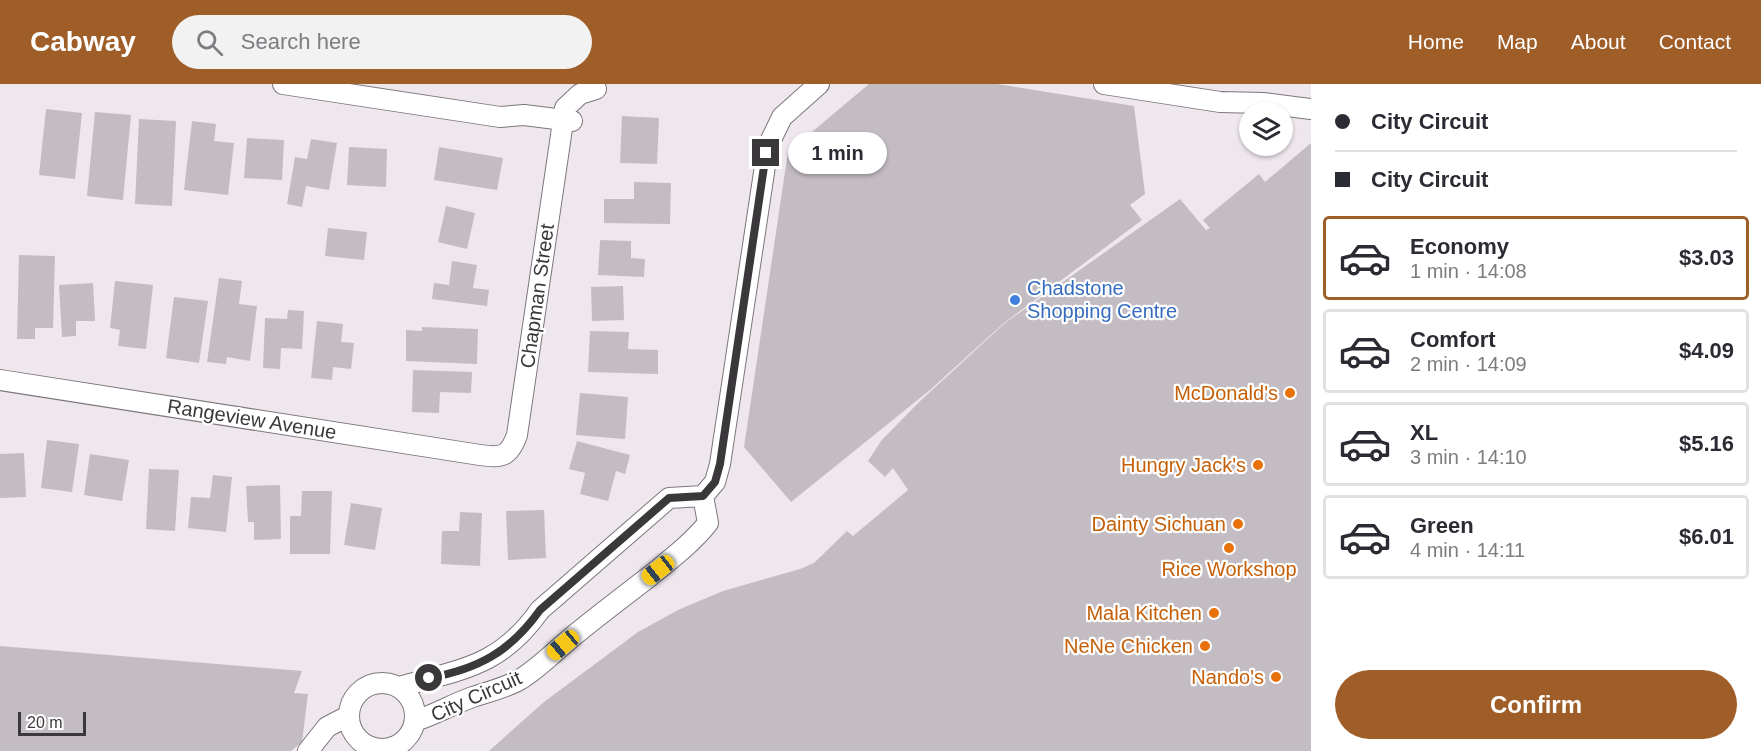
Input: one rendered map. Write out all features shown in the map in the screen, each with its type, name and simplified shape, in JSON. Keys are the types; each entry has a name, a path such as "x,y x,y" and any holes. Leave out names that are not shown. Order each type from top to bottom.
{"street":[{"path":"284,84 500,117 522,128 565,125"},
{"path":"703,496 715,482 720,464 768,146 782,117 819,84"},
{"path":"1104,84 1220,102 1263,103 1311,109"},
{"name":"Chapman Street","path":"505,455 517,435 565,125 565,108 580,94 599,87"},
{"name":"Rangeview Avenue","path":"0,380 480,455 499,457 505,455"},
{"name":"City Circuit","path":"399,687 466,670 500,652 527,629 540,610 669,498 703,496 708,523 699,534 538,666 504,687 415,721"},
{"path":"381,682 399,687 413,702 415,721 411,733 402,743 390,748 368,749 354,735 348,716 354,697 368,685 381,682"},
{"path":"308,751 327,727 348,716"}],"building":[{"path":"869,84 997,84 1134,106 1145,194 1130,205 1142,220 1004,323 930,390 791,502 744,447 788,152"},
{"path":"46,109 82,113 75,179 39,175"},
{"path":"95,112 131,115 123,200 87,196"},
{"path":"622,116 659,118 657,164 620,163"},
{"path":"139,119 176,121 172,206 135,204"},
{"path":"192,121 216,124 214,141 234,143 228,195 184,190"},
{"path":"247,138 284,140 282,180 244,178"},
{"path":"311,139 337,143 329,190 306,186 302,207 287,204 295,157 307,159"},
{"name":"Chadstone Shopping Centre","path":"1311,143 1311,751 489,751 544,702 638,632 678,610 723,591 814,563 847,531 853,536 908,490 893,468 885,477 868,461 881,441 918,403 1005,323 1180,199 1206,230 1210,228 1203,220 1259,174 1265,182"},
{"path":"349,147 387,149 386,187 347,185"},
{"path":"439,147 503,158 497,190 434,180"},
{"path":"634,182 671,183 670,224 604,223 604,199 634,199"},
{"path":"446,206 475,213 467,249 438,242"},
{"path":"328,228 367,232 364,260 325,256"},
{"path":"600,240 631,241 631,258 645,259 644,277 598,275"},
{"path":"19,255 55,256 53,328 35,328 35,339 17,339"},
{"path":"452,261 477,265 473,288 489,290 487,306 432,299 434,283 449,285"},
{"path":"219,278 242,281 239,304 257,306 250,361 227,357 226,364 207,362"},
{"path":"115,281 153,285 146,349 118,346 120,330 110,328"},
{"path":"93,283 95,321 76,321 76,336 62,337 59,285"},
{"path":"623,286 624,320 592,321 591,287"},
{"path":"174,297 208,301 199,363 166,358"},
{"path":"288,310 304,311 302,349 281,348 280,369 263,368 265,318 287,319"},
{"path":"317,321 343,324 341,342 354,343 351,369 333,367 332,380 311,378"},
{"path":"422,327 478,329 477,364 406,361 406,330 422,331"},
{"path":"590,331 629,332 628,349 658,350 658,374 588,372"},
{"path":"413,370 472,372 471,393 440,392 439,413 412,412"},
{"path":"580,393 628,397 625,439 576,435"},
{"path":"47,440 79,444 72,492 41,488"},
{"path":"577,441 630,455 625,474 616,471 608,501 580,494 585,473 569,469"},
{"path":"24,453 26,497 0,498 0,454"},
{"path":"90,454 129,460 122,501 84,495"},
{"path":"149,469 179,470 175,531 146,529"},
{"path":"213,475 232,477 226,532 188,528 191,497 210,498"},
{"path":"280,485 281,539 254,540 254,522 248,522 246,486"},
{"path":"302,491 332,491 330,554 290,554 290,516 301,516"},
{"path":"351,503 382,508 375,550 344,545"},
{"path":"544,510 546,558 508,560 506,511"},
{"path":"460,512 482,513 480,566 441,564 442,531 459,531"},
{"path":"0,646 302,671 294,693 308,694 302,742 291,751 0,751"}],"place":[{"name":"Chadstone Shopping Centre","path":"1015,300"},
{"name":"McDonald's","path":"1290,393"},
{"name":"Hungry Jack's","path":"1258,465"},
{"name":"Dainty Sichuan","path":"1238,524"},
{"name":"Rice Workshop","path":"1229,548"},
{"name":"Mala Kitchen","path":"1214,613"},
{"name":"NeNe Chicken","path":"1205,646"},
{"name":"Nando's","path":"1276,677"}],"route":[{"path":"429,678 466,670 510,646 527,629 540,610 669,498 703,496 715,482 720,464 766,153"}]}
